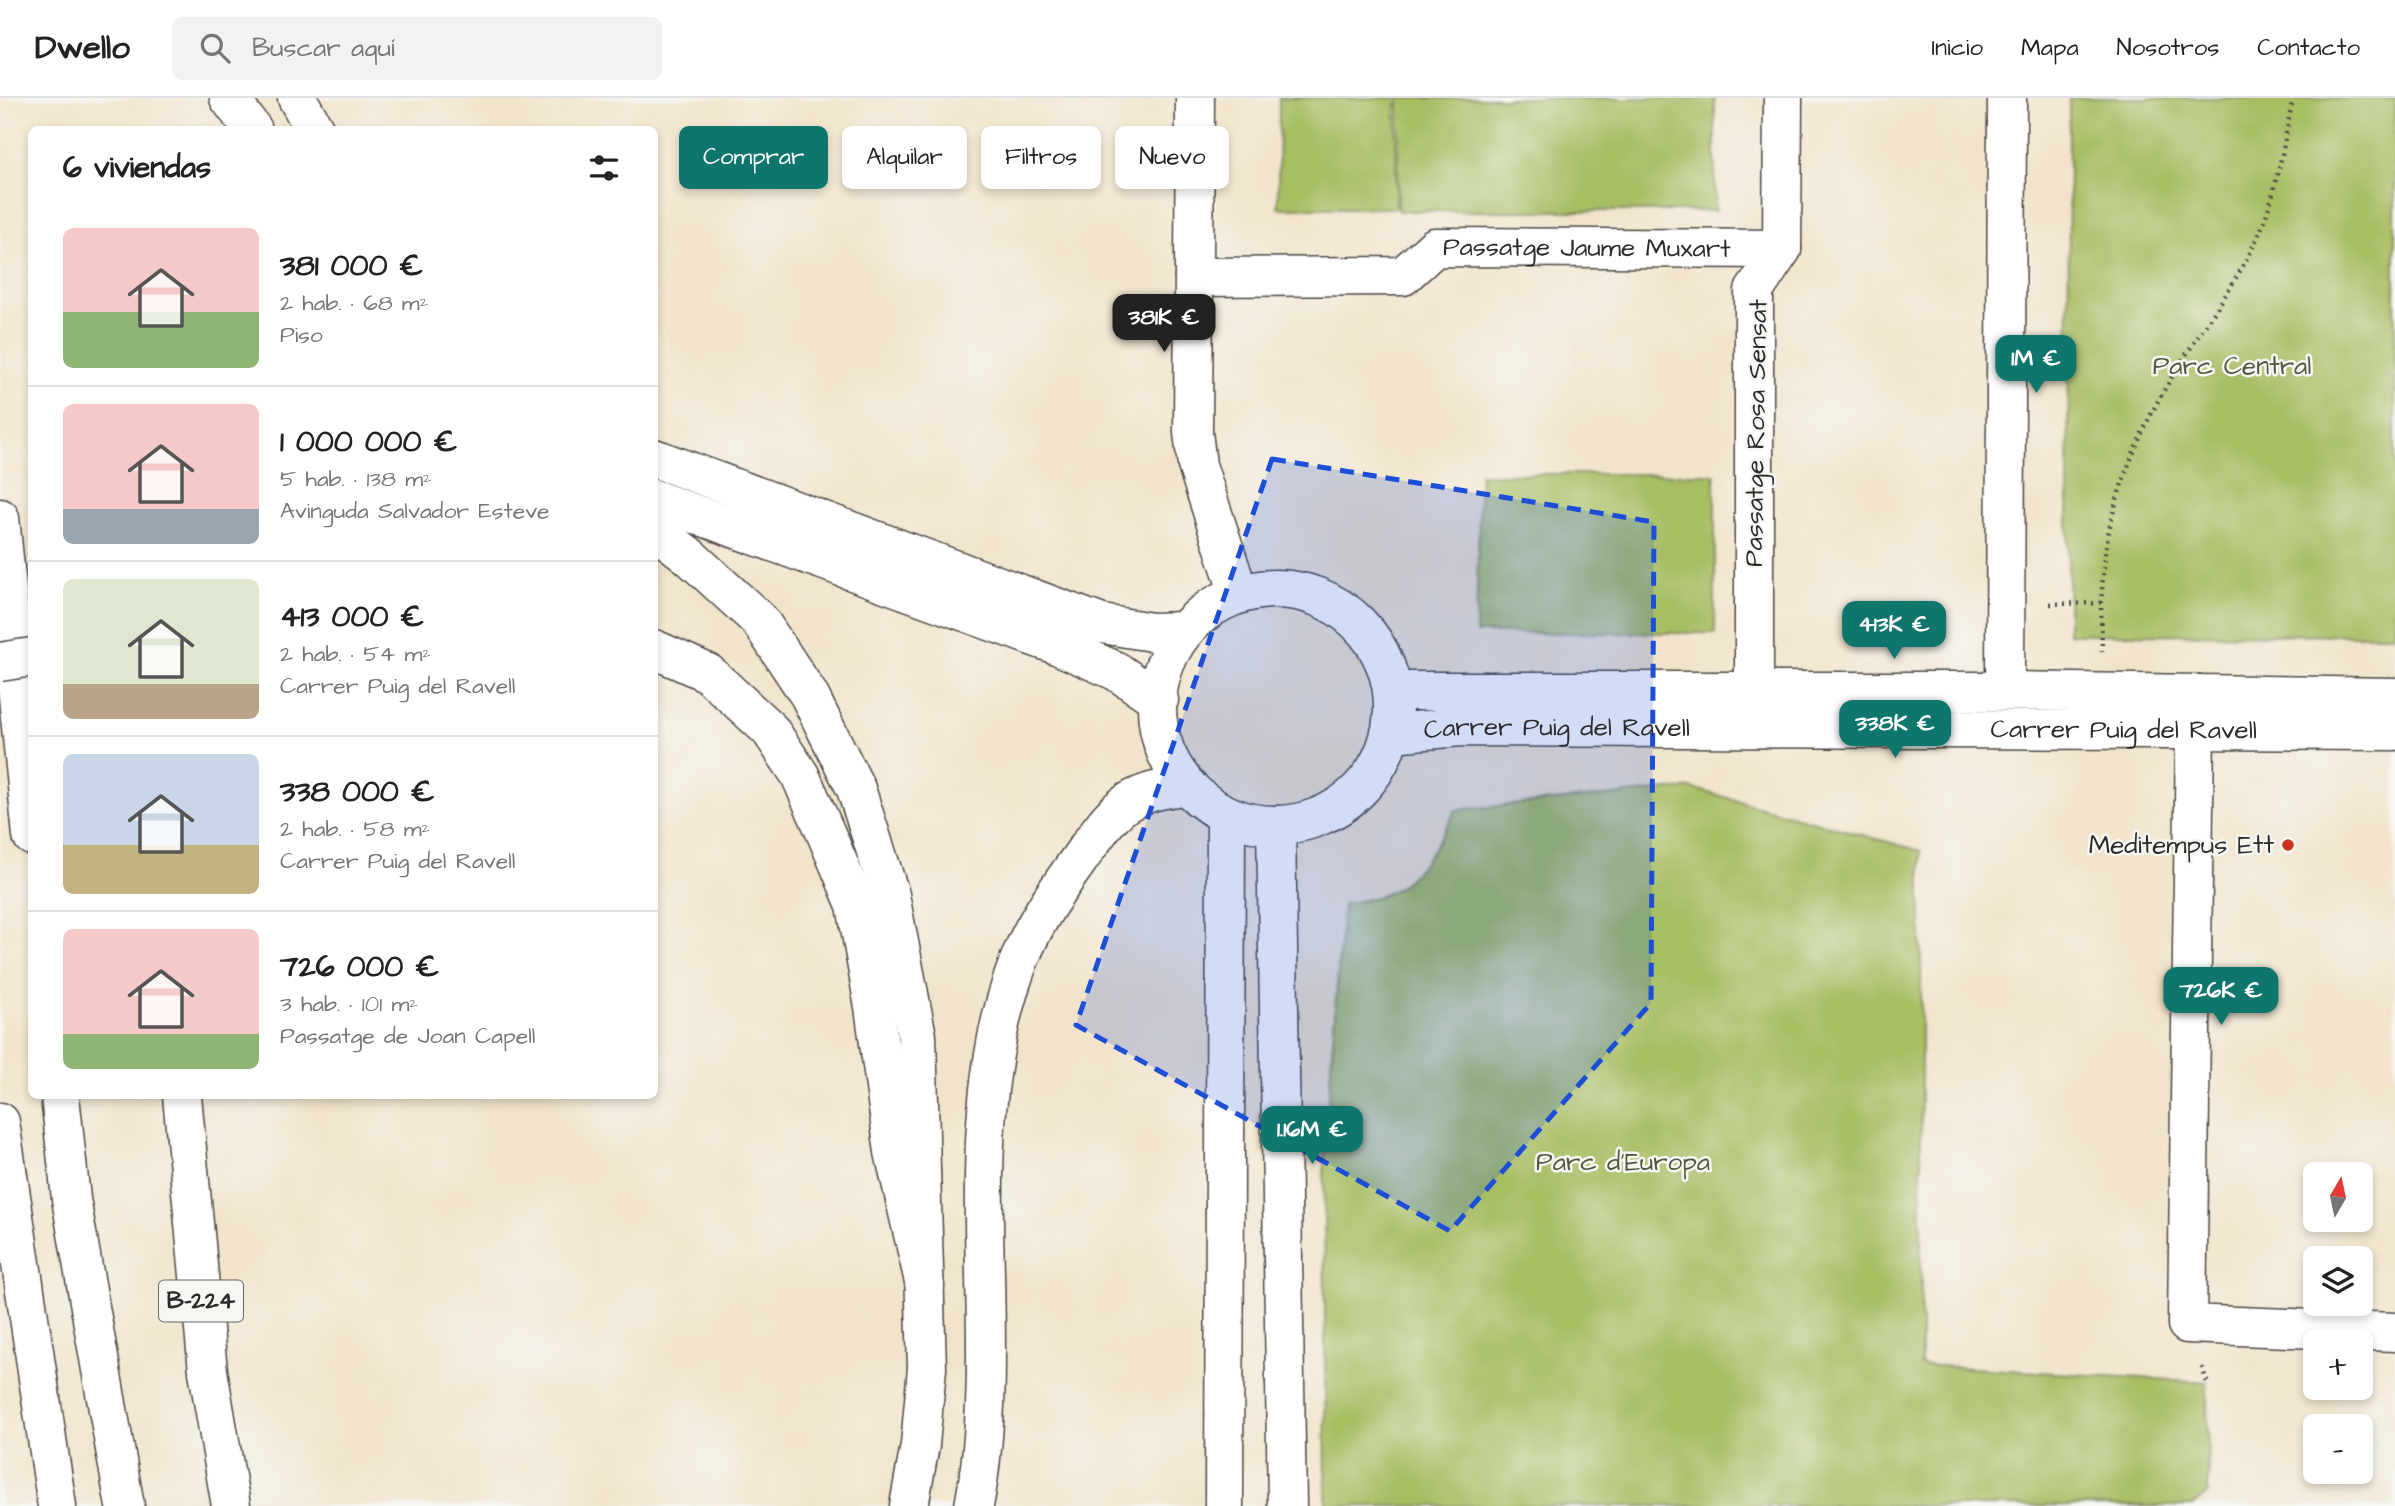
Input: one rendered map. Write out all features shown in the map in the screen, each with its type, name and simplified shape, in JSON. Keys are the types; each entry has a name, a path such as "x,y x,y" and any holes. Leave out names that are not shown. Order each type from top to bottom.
{"main road":[{"path":"229,98 250,126"},
{"path":"297,98 313,126"},
{"path":"1195,98 1194,432 1197,465 1238,593"},
{"path":"1782,248 1783,98"},
{"path":"2005,691 2007,98"},
{"name":"Passatge Jaume Muxart","path":"1194,277 1403,276 1435,247 1782,248"},
{"name":"Passatge Rosa Sensat","path":"1754,691 1754,291 1782,248"},
{"path":"658,459 1102,624 1152,632 1184,631"},
{"path":"658,500 1059,646 1116,671 1159,700"},
{"path":"0,518 28,796"},
{"path":"658,532 689,556 760,621 808,695 856,789 890,895 917,1035 925,1286 927,1368 920,1445 909,1506"},
{"path":"1274,588 1309,593 1339,606 1362,626 1382,655 1393,691 1391,733 1378,766 1355,795 1320,817 1276,825 1226,815 1184,786 1172,766 1157,726 1159,700 1169,656 1184,631 1200,614 1238,593 1274,588"},
{"path":"658,651 708,673 770,730 800,775 827,835 856,905 874,1007 894,1152 925,1286"},
{"path":"0,662 28,658"},
{"name":"Carrer Puig del Ravell","path":"1393,691 2005,691 2395,697"},
{"name":"Carrer Puig del Ravell","path":"1391,733 1461,727 2395,731"},
{"path":"2195,730 2187,1324 2395,1332"},
{"path":"974,1506 980,1474 986,1395 988,1306 983,1143 1000,1022 1020,960 1046,905 1097,834 1125,802 1150,789 1184,786"},
{"path":"1224,1506 1226,815"},
{"path":"1276,825 1287,1506"},
{"path":"60,1099 71,1199 125,1506"},
{"name":"B-224","path":"182,1099 208,1371 231,1506"},
{"path":"0,1122 57,1506"}],"path":[{"path":"2102,652 2101,603 2108,534 2126,478 2147,421 2172,377 2216,315 2255,244 2276,180 2293,98"},
{"path":"2050,604 2101,603"}],"highlighted area":[{"path":"1272,459 1654,522 1651,1003 1450,1231 1076,1025"}],"green space":[{"path":"1279,98 1396,98 1396,208 1278,208"},
{"path":"1399,98 1715,98 1715,211 1398,211"},
{"name":"Parc Central","path":"2069,98 2395,98 2395,635 2068,634"},
{"path":"1480,474 1715,474 1715,633 1476,633"},
{"name":"Parc d'Europa","path":"1691,788 1921,851 1921,1365 2207,1382 2208,1493 2192,1506 1326,1506 1324,1163 1343,904 1386,894 1409,879 1427,858 1456,810"}],"place":[{"name":"Meditempus Ett","path":"2288,845"}]}
